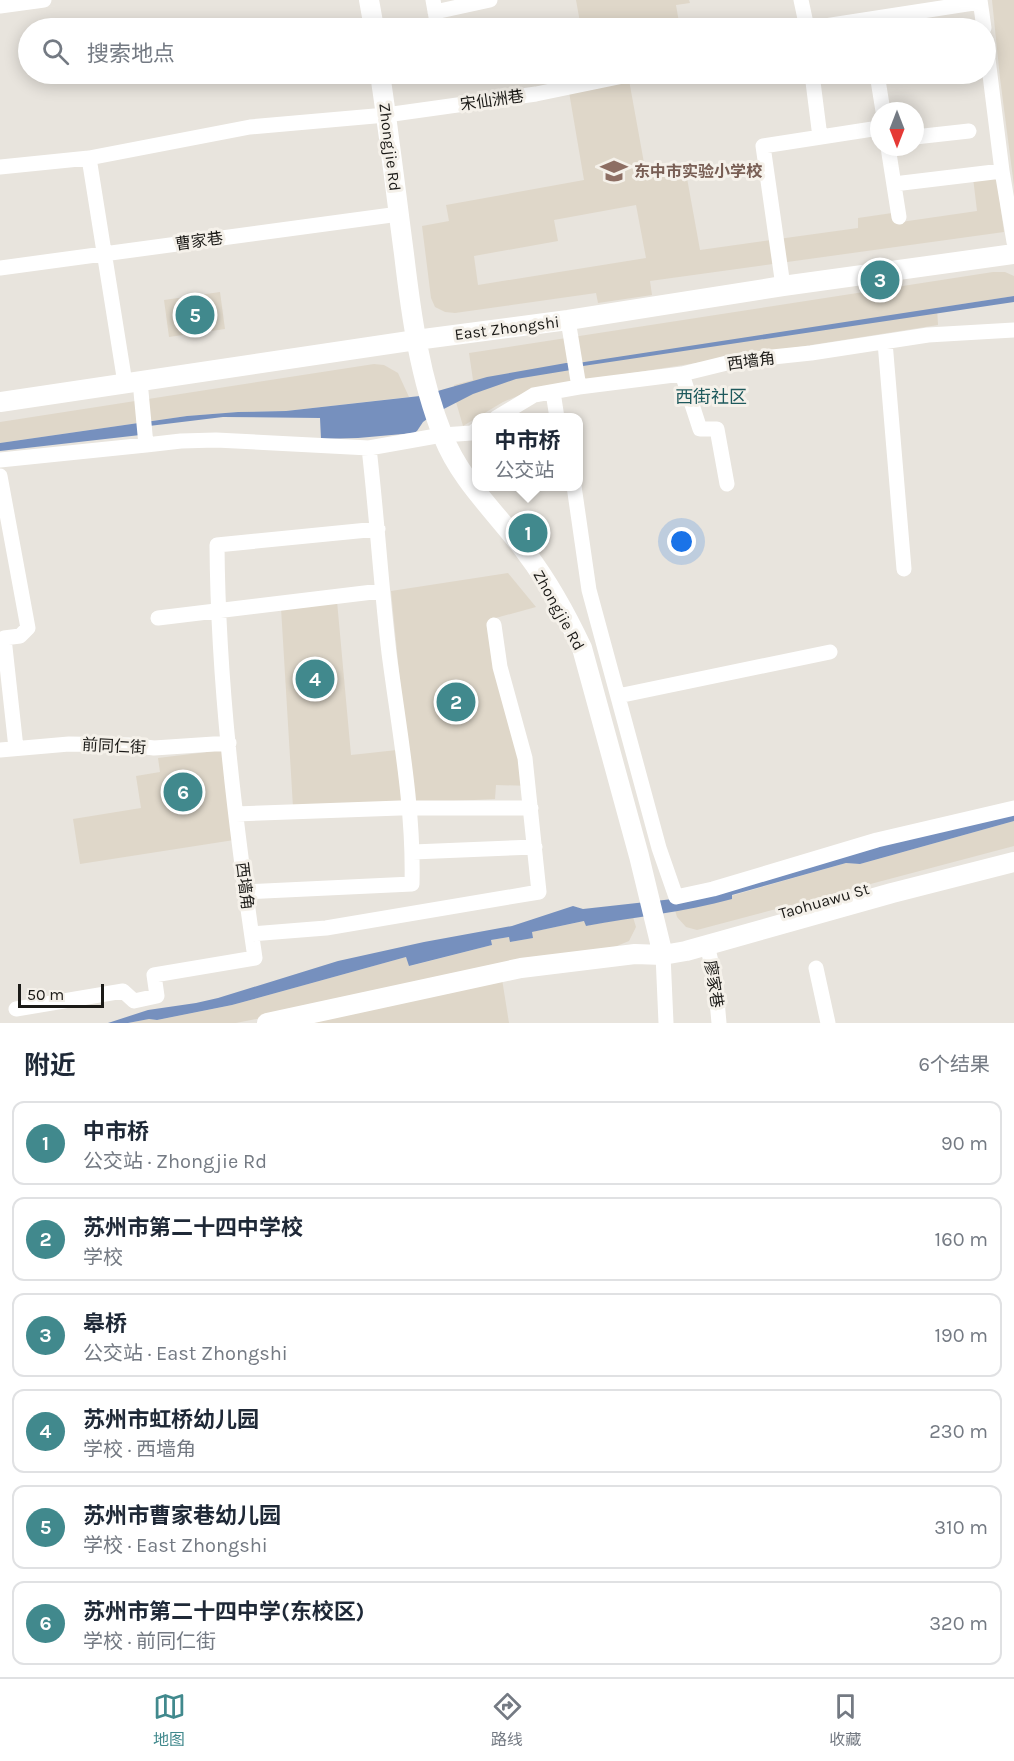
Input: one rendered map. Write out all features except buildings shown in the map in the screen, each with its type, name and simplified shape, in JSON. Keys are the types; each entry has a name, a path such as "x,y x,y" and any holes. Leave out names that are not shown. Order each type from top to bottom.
{"main road":[{"path":"369,0 372,18"},
{"name":"Zhongjie Rd","path":"381,84 416,340 441,430 452,455 472,485"},
{"name":"East Zhongshi","path":"0,402 1014,254"},
{"name":"Zhongjie Rd","path":"476,491 528,554 582,648 639,856 660,943"},
{"name":"Taohuawu St","path":"267,1023 521,968 635,954 660,943 704,934 889,882 1014,851"},
{"name":"Taohuawu St","path":"660,943 707,945 892,893 1014,862"}],"street":[{"path":"0,6 44,0"},
{"path":"434,6 490,0"},
{"path":"801,0 805,18"},
{"path":"898,18 980,1 983,18"},
{"name":"宋仙洲巷","path":"386,115 536,94 584,84"},
{"path":"813,84 820,137"},
{"path":"879,84 882,102"},
{"path":"991,84 1014,242"},
{"path":"0,166 89,158 250,127 386,115"},
{"path":"783,286 764,146 870,129"},
{"path":"924,137 969,131"},
{"path":"889,156 899,217"},
{"path":"89,158 105,254 143,421 145,442"},
{"path":"894,184 1002,171"},
{"name":"曹家巷","path":"0,268 399,214"},
{"path":"568,320 577,375"},
{"name":"西墙角","path":"503,413 534,395 553,392 577,375 682,374 735,361 811,353 928,335 1014,330"},
{"path":"885,342 904,569"},
{"path":"682,374 700,429 717,429 727,484"},
{"path":"553,392 556,413"},
{"path":"0,460 145,442 216,440 369,448 441,430 472,433"},
{"path":"245,892 412,884 413,852 409,808 381,591 378,529 369,448"},
{"path":"0,476 28,628 20,636 4,638 16,748"},
{"path":"575,491 589,590 659,848 676,897 713,889 877,840 1014,808"},
{"name":"西墙角","path":"16,1009 123,991 134,1000 157,996 154,975 255,958 245,892 229,743 217,610 217,544 378,529"},
{"path":"158,618 381,591"},
{"path":"252,934 326,928 539,891 525,758 500,667 494,625"},
{"path":"618,696 830,652"},
{"name":"前同仁街","path":"0,750 69,744 154,748 229,743"},
{"path":"236,814 409,808 531,808"},
{"path":"413,852 535,847"},
{"path":"639,856 659,848"},
{"path":"660,943 666,1023"},
{"name":"廖家巷","path":"707,945 715,978 718,1023"},
{"path":"816,968 828,1023"}],"shaded area":[{"path":"576,0 689,0 690,3 676,5 678,18 579,18"},
{"path":"992,0 1014,0 1014,186 1000,78 996,18 994,18"},
{"path":"609,84 630,84 646,174 685,167 700,250 858,228 858,218 892,213 894,223 977,211 972,169 995,166 1004,232 650,281 652,295 598,303 596,293 455,313 445,312 435,307 431,298 422,226 449,221 446,205 584,180 569,92","holes":["636,205 646,258 478,285 474,256 558,241 554,220"]},
{"path":"993,272 1005,272 1014,276 1014,296 937,308 938,325 537,388 503,402 485,413 472,413 472,421 463,426 454,385 473,380 469,353"},
{"path":"220,292 225,329 169,337 164,300"},
{"path":"374,364 384,365 398,373 409,397 286,411 187,416 0,443 0,422"},
{"path":"508,573 536,607 492,619 530,786 496,785 495,799 412,803 391,591"},
{"path":"337,601 351,755 397,750 403,802 293,807 281,608"},
{"path":"224,750 234,840 80,864 73,819 141,808 136,776 160,772 158,758"},
{"path":"1014,821 1014,846 697,930 686,927 677,917 675,910 732,898 731,896 846,863 860,864"},
{"path":"633,917 636,927 629,941 612,948 236,1023 128,1023 149,1019 157,1020 232,1005 406,957 410,966 492,945 491,940 509,937 511,942 532,938 531,932 585,921 586,926"},
{"path":"502,979 509,1023 304,1023"}],"water":[{"path":"1014,296 1014,302 583,366 583,368 516,379 473,394 434,414 414,433 321,439 320,418 223,417 149,426 149,434 0,451 0,443 187,416 286,411 420,396 487,377 566,363"},
{"path":"1014,811 1014,821 860,864 846,863 732,895 732,899 714,904 586,926 584,921 532,932 533,938 510,942 509,937 491,940 492,945 409,966 406,957 232,1005 157,1020 108,1023 148,1010 218,998 338,961 512,926 573,906 583,909 682,898"}],"place":[{"name":"东中市实验小学校","path":"614,171"},
{"name":"皋桥","path":"880,280"},
{"name":"苏州市曹家巷幼儿园","path":"195,315"},
{"name":"中市桥","path":"528,533"},
{"name":"苏州市虹桥幼儿园","path":"315,679"},
{"name":"苏州市第二十四中学校","path":"456,702"},
{"name":"苏州市第二十四中学(东校区)","path":"183,792"}],"district":[{"name":"西街社区","path":"711,397"}]}
